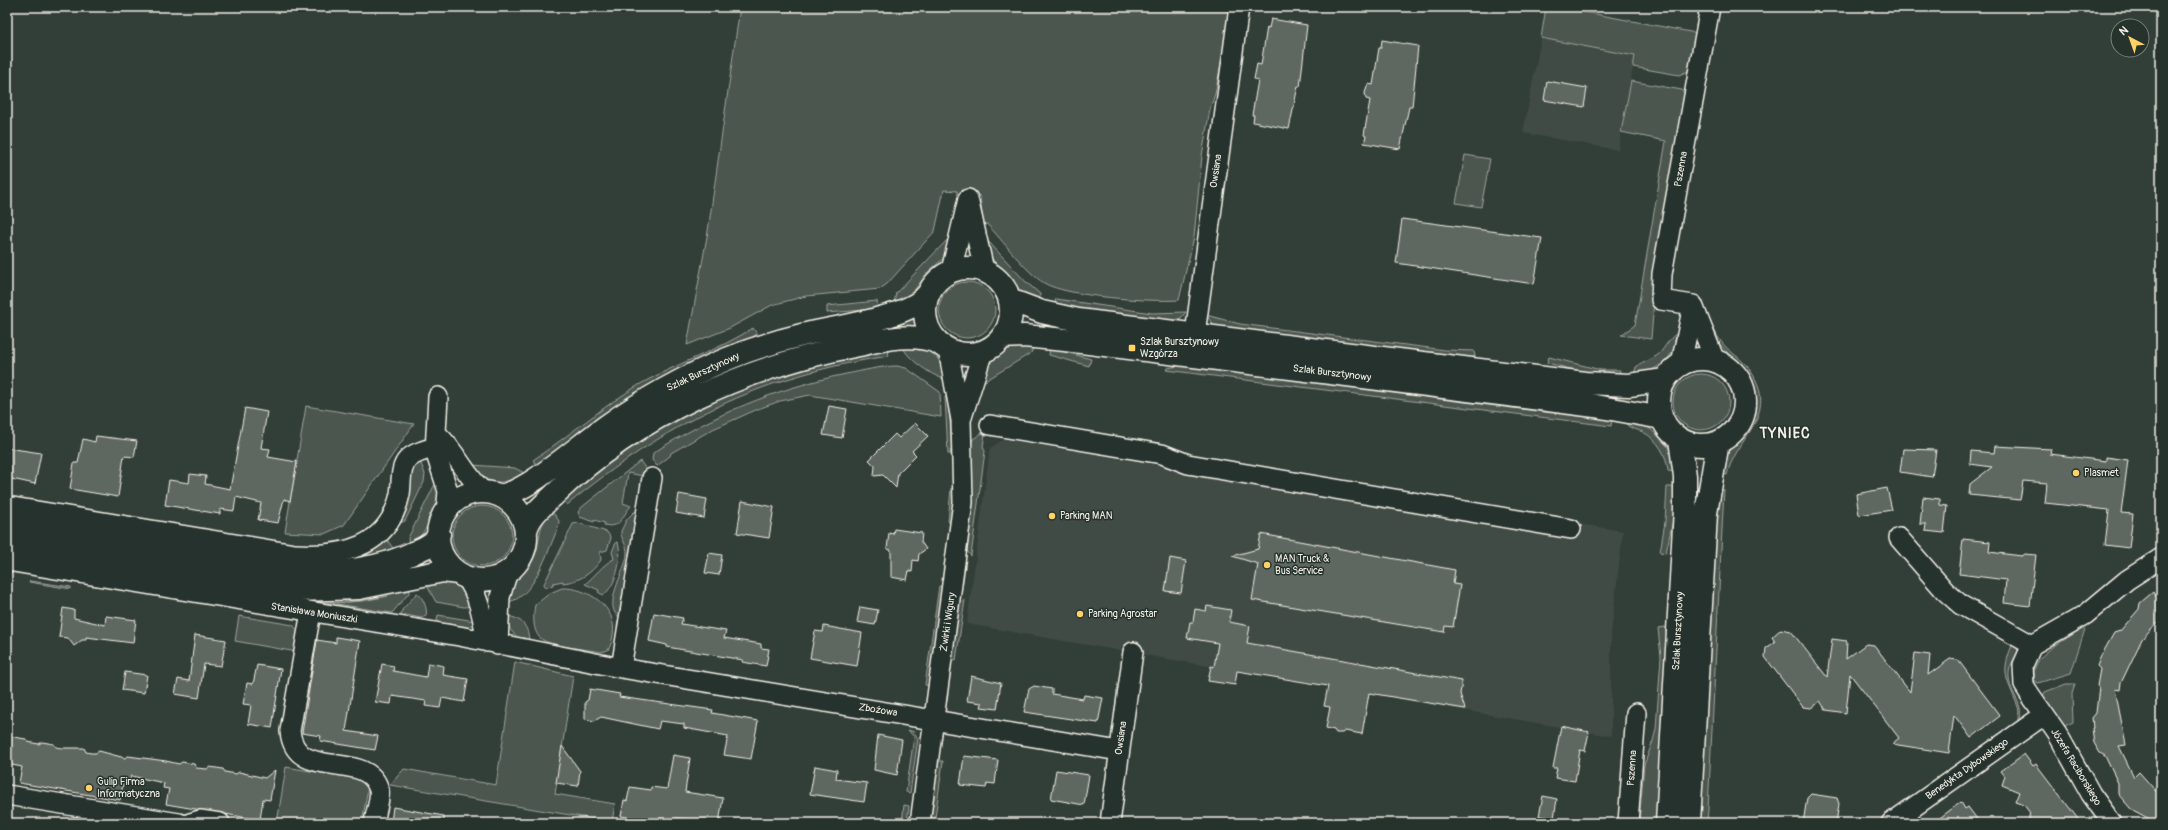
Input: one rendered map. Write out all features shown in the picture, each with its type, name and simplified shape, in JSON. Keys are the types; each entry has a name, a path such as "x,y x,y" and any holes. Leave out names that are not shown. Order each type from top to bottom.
{"main road":[{"path":"962,268 984,270 1000,282 1010,300 1010,320 1002,337 996,343 983,351 965,354 944,346 927,326 925,305 927,295 937,281 951,271 962,268"},
{"name":"Szlak Bursztynowy","path":"492,494 514,492 606,426 651,397 720,363 777,341 885,316 916,305 927,295"},
{"path":"1010,300 1060,317 1585,383 1629,385 1665,380"},
{"name":"Szlak Bursztynowy","path":"1002,337 1024,336 1072,341 1595,406 1662,418"},
{"name":"Szlak Bursztynowy","path":"526,531 529,520 566,484 614,447 682,405 734,380 790,360 873,341 915,337 932,340 944,346"},
{"path":"1692,360 1715,361 1724,365 1739,380 1745,400 1744,411 1738,425 1727,437 1718,442 1698,445 1680,439 1666,427 1662,418 1659,399 1665,380 1672,371 1681,364 1692,360"},
{"name":"Szlak Bursztynowy","path":"1667,823 1685,509 1685,476 1680,439"},
{"path":"1689,823 1706,514 1718,442"},
{"path":"7,524 300,572 337,572 373,567 398,560 431,545 439,534 446,512 463,497 492,494 518,510 526,531 522,554 508,571 487,580 462,575 443,556 439,534"},
{"name":"Stanisława Moniuszki","path":"7,542 299,590 359,588 443,571 462,575"}],"street":[{"name":"Owsiana","path":"1195,334 1239,7"},
{"name":"Pszenna","path":"1692,305 1660,300 1661,287 1710,7"},
{"path":"951,271 968,199 984,270"},
{"path":"1692,305 1715,361"},
{"path":"1681,364 1692,305"},
{"name":"Żwirki i Wigury","path":"920,823 964,502 961,420 944,346"},
{"name":"Żwirki i Wigury","path":"961,420 983,351"},
{"path":"438,397 440,442 438,462 448,491 446,512"},
{"path":"990,425 1162,454 1188,464 1571,529"},
{"path":"440,442 471,479 492,494"},
{"path":"7,506 295,554 327,555 356,548 366,543 382,530 398,504 403,468 407,460 440,442"},
{"path":"628,669 630,612 652,478"},
{"path":"1899,538 1940,586 1961,605 2032,645 2086,615 2127,580 2161,558"},
{"name":"Stanisława Moniuszki","path":"7,561 493,643 628,669"},
{"path":"493,643 500,597 508,571"},
{"path":"462,575 472,585 493,643"},
{"path":"311,612 290,731 293,746 300,755 306,758 362,770 370,775 379,791 374,823"},
{"name":"Józefa Raciborskiego","path":"2032,645 2023,665 2024,685 2057,733 2091,794 2112,823"},
{"name":"Owsiana","path":"1110,823 1133,652"},
{"name":"Zbożowa","path":"628,669 1120,751"},
{"name":"Pszenna","path":"1628,823 1636,713"},
{"name":"Benedykta Dybowskiego","path":"1891,823 2044,715"},
{"path":"7,795 179,823"},
{"path":"190,823 200,820 220,823"}],"shaded area":[{"path":"740,7 1232,7 1215,94 1210,109 1202,156 1194,237 1179,300 1110,298 1071,292 1044,283 1022,264 987,224 983,224 980,196 958,195 957,191 944,190 935,231 887,284 880,289 806,296 772,305 730,328 687,345 708,231"},
{"path":"1546,7 1558,7 1701,34 1695,68 1679,75 1633,67 1635,56 1541,38"},
{"path":"1541,38 1635,56 1618,150 1523,133"},
{"path":"1631,81 1682,90 1685,95 1654,301 1651,339 1621,335 1635,325 1666,141 1621,132"},
{"path":"1465,155 1490,159 1481,207 1456,203"},
{"path":"947,240 951,240 944,258 928,272 913,292 894,303 896,293"},
{"path":"987,240 1025,281 1040,294 1040,301 1021,292 1008,273 994,261 989,255"},
{"path":"967,282 978,284 987,290 993,299 995,310 993,321 987,330 978,336 967,338 956,336 947,330 941,321 939,310 941,299 947,290 956,284"},
{"path":"1056,299 1152,313 1186,312 1181,318 1171,321 1066,308 1054,305"},
{"path":"877,301 878,307 864,310 827,313 827,306"},
{"path":"1206,315 1240,324 1445,350 1474,351 1475,357 1463,358 1216,328"},
{"path":"913,316 916,327 899,330 897,321"},
{"path":"753,328 757,334 743,343 537,465 533,460 614,401 642,383 712,350"},
{"path":"1714,329 1726,347 1750,370 1758,386 1761,400 1759,413 1754,425 1732,461 1727,475 1720,474 1724,459 1727,453 1744,436 1754,421 1757,398 1750,376 1740,363 1720,345 1712,330"},
{"path":"1678,333 1673,350 1664,362 1658,367 1634,375 1636,367 1659,354 1670,339"},
{"path":"903,346 912,346 932,353 941,363 947,379 936,376 915,362 905,351"},
{"path":"1034,346 1031,353 985,381 980,382 988,366 1001,353 1014,347"},
{"path":"1050,348 1091,359 1089,366 1049,355"},
{"path":"888,350 889,356 842,364 798,376 757,390 717,407 679,427 641,450 604,476 567,505 563,500 588,479 641,442 668,425 726,395 799,368"},
{"path":"1549,357 1601,370 1620,370 1619,376 1595,375 1547,363"},
{"path":"1183,365 1612,419 1611,426 1166,370 1168,368"},
{"path":"897,366 906,368 940,392 941,417 810,395 780,401 713,429 671,453 670,456 657,466 652,460 653,453 675,439 746,404 820,380 872,369"},
{"path":"1701,374 1712,376 1721,382 1727,391 1729,402 1727,413 1721,422 1712,428 1701,430 1690,428 1681,422 1675,413 1673,402 1675,391 1681,382 1690,376"},
{"path":"948,394 952,449 950,451 951,454 948,454 945,397"},
{"path":"306,406 414,424 344,525 324,534 285,532"},
{"path":"1627,421 1645,425 1669,448 1672,455 1674,472 1668,471 1664,454 1653,439 1643,432 1628,426"},
{"path":"982,433 985,433 983,447 985,451 971,556 967,551 971,511 970,448 973,439"},
{"path":"1004,439 1570,535 1572,523 1623,531 1611,635 1611,736 967,624 990,448"},
{"path":"420,461 425,474 424,482 405,521 395,525 409,496 413,466"},
{"path":"640,461 648,472 643,476 628,473 623,503 631,506 617,524 610,526 604,525 605,523 594,520 594,522 580,517 578,512 582,507"},
{"path":"472,465 515,468 524,473 509,480 496,482 490,481 484,477"},
{"path":"439,481 437,499 432,517 422,533 409,546 408,538 434,486"},
{"path":"1667,487 1675,487 1674,515 1666,553 1660,552 1665,522"},
{"path":"951,488 955,493 952,522 948,522"},
{"path":"1718,489 1724,490 1708,809 1707,823 1699,823"},
{"path":"476,506 488,506 499,511 507,519 512,530 510,548 499,561 488,566 476,566 465,561 457,553 452,542 452,530 457,519 465,511"},
{"path":"552,511 559,521 558,528 545,560 525,593 517,599 507,602 513,584 533,560 538,547 543,524"},
{"path":"634,512 637,513 622,619 616,614 613,607 613,598 626,562 627,554 621,531 627,519"},
{"path":"578,523 607,532 611,538 607,550 600,552 601,560 585,576 575,581 553,583 553,585 545,588 544,584 573,524"},
{"path":"385,537 395,551 356,559 363,555 348,560"},
{"path":"616,542 618,543 620,556 619,563 612,585 603,595 598,592 599,590 585,584 614,559 612,552"},
{"path":"431,554 435,564 419,569 415,560"},
{"path":"440,581 460,588 474,606 464,607 436,602 426,584"},
{"path":"29,582 71,587 71,589"},
{"path":"939,586 944,587 930,686 925,685"},
{"path":"411,588 409,593 392,613 337,604 335,609 316,604 336,603 317,603 294,600 354,599","holes":["388,596 362,601 347,602 365,600"]},
{"path":"562,588 581,591 590,595 606,608 611,616 613,625 611,645 608,650 601,652 562,646 548,642 539,637 534,624 535,605 550,593"},
{"path":"417,593 424,603 426,616 421,618 401,614 402,610"},
{"path":"965,600 956,660 951,659 959,604"},
{"path":"438,615 475,621 468,628 436,625"},
{"path":"239,616 293,625 300,633 297,652 235,641"},
{"path":"507,616 517,619 524,624 528,632 529,642 520,639 513,633 507,621"},
{"path":"1665,627 1668,642 1658,823 1639,823 1644,765 1656,729 1661,657 1658,628"},
{"path":"2083,627 2085,629 2071,673 2038,683 2035,681 2034,672 2037,663 2042,656"},
{"path":"2014,641 2018,651 2010,667 2009,677 2020,710 2018,722 2019,709 2006,676 2009,652"},
{"path":"515,662 573,676 555,794 615,804 612,822 390,785 404,769 496,785"},
{"path":"2066,684 2075,684 2072,694 2073,722 2065,726 2060,722 2043,696 2045,692"},
{"path":"908,730 914,732 918,739 910,793 906,792 914,737"},
{"path":"937,761 943,761 935,818 929,817"},
{"path":"286,767 369,781 362,823 277,823"},
{"path":"904,805 909,806 907,823 902,823"}],"building":[{"path":"1271,19 1307,25 1300,87 1298,86 1289,129 1253,122 1254,115 1252,115 1258,80 1254,79 1257,64 1261,65 1267,27 1269,28"},
{"path":"1382,40 1418,46 1412,107 1409,107 1400,149 1364,143 1370,100 1366,99 1365,93 1368,84 1373,85 1379,48 1381,48"},
{"path":"1547,81 1587,88 1584,107 1544,100"},
{"path":"1402,219 1542,238 1534,284 1396,263"},
{"path":"829,406 847,409 842,438 823,435"},
{"path":"245,408 267,412 261,448 270,449 268,457 297,462 290,501 284,499 278,523 258,520 261,503 236,497 234,511 220,509 220,514 165,505 169,480 189,483 190,474 206,476 205,484 230,489"},
{"path":"915,423 928,436 912,451 916,455 898,473 896,488 883,475 874,476 875,466 869,460 895,434 899,438"},
{"path":"96,436 137,441 134,457 124,456 118,497 70,489 74,463 78,463 83,439 95,442"},
{"path":"1995,446 2051,449 2050,454 2106,461 2106,457 2128,460 2121,513 2133,514 2129,548 2105,545 2109,510 2045,503 2047,483 2023,481 2020,500 1969,495 1970,484 1992,467 1970,464 1971,451 1994,453"},
{"path":"7,448 41,453 35,484 7,478"},
{"path":"1903,449 1936,450 1932,477 1900,472"},
{"path":"1887,488 1892,510 1859,515 1856,494"},
{"path":"679,494 707,499 704,518 676,513"},
{"path":"1923,497 1940,499 1940,505 1947,506 1944,533 1925,531 1926,524 1920,524"},
{"path":"742,501 774,507 769,538 737,533"},
{"path":"894,529 922,533 921,542 926,549 919,554 918,561 913,560 912,572 909,571 907,580 891,577 891,550 887,549 889,533 893,534"},
{"path":"1261,534 1455,570 1453,584 1460,585 1453,627 1445,626 1444,632 1252,600 1258,564 1232,556 1258,549"},
{"path":"1963,539 1990,542 1989,552 2022,556 2025,554 2036,555 2030,606 2004,603 2006,580 1959,574"},
{"path":"709,553 722,555 719,575 705,573"},
{"path":"1170,558 1186,561 1181,593 1165,591"},
{"path":"2153,592 2161,603 2161,621 2142,639 2121,683 2120,690 2115,689 2126,745 2119,746 2134,777 2139,772 2161,797 2161,823 2157,823 2131,809 2118,794 2118,783 2105,756 2100,753 2094,743 2092,728 2092,718 2096,713 2099,687 2097,686 2100,669 2097,666 2101,656 2114,633 2120,631 2139,609 2140,603"},
{"path":"1207,606 1231,610 1229,622 1250,626 1247,643 1462,681 1460,694 1465,709 1369,693 1362,734 1345,731 1342,733 1336,733 1334,730 1326,728 1330,707 1324,706 1328,686 1237,671 1235,685 1208,681 1211,666 1214,667 1218,643 1187,638 1190,622 1193,622 1195,609 1206,611"},
{"path":"860,607 878,610 875,625 857,622"},
{"path":"63,608 74,610 74,618 105,625 106,616 136,620 133,643 86,637 86,640 82,640 74,646 68,638 59,637"},
{"path":"654,613 683,618 681,624 726,631 724,638 761,644 761,648 769,649 766,666 742,662 743,660 667,647 667,645 649,641"},
{"path":"824,626 862,633 857,666 810,658 815,631 823,632"},
{"path":"1781,629 1791,631 1827,677 1832,639 1847,641 1846,659 1866,644 1874,645 1910,692 1915,653 1930,655 1928,675 1950,659 1958,660 2000,716 1971,738 1954,715 1949,753 1892,744 1899,738 1850,674 1846,713 1826,710 1820,701 1811,708 1803,707 1765,657 1766,648 1775,642 1772,637"},
{"path":"195,635 226,640 221,666 204,664 199,698 175,694 178,679 189,681"},
{"path":"336,637 360,641 346,731 378,736 375,750 320,741 321,736 302,733 317,640 336,643"},
{"path":"428,663 444,666 443,675 468,679 464,702 442,698 440,708 425,706 426,701 392,696 391,704 375,702 382,664 394,666 393,671 426,677"},
{"path":"257,665 281,669 272,728 248,724 251,705 243,704 247,683 253,684"},
{"path":"125,672 147,675 144,693 122,690"},
{"path":"971,676 1001,683 997,709 981,707 982,703 967,701"},
{"path":"1034,686 1052,689 1052,694 1083,699 1084,695 1103,698 1098,723 1024,712 1029,689"},
{"path":"590,689 620,694 619,697 713,710 712,713 758,721 751,759 724,755 728,736 684,728 684,724 660,721 658,729 601,717 594,721 585,719 585,702 588,700"},
{"path":"1561,726 1589,732 1585,751 1580,750 1575,781 1555,778 1557,768 1553,768"},
{"path":"878,735 902,740 897,775 874,770"},
{"path":"7,736 26,739 28,742 33,743 39,744 42,742 54,744 56,747 62,748 84,748 86,752 91,753 96,753 99,751 125,758 128,756 179,764 182,762 194,764 196,768 207,769 210,767 223,769 225,772 236,774 239,772 265,778 275,770 270,800 263,799 260,820 166,804 169,789 163,788 164,783 131,776 130,780 124,779 120,800 19,783 22,767 7,764"},
{"path":"562,746 580,771 578,786 556,783"},
{"path":"2024,754 2033,766 2036,764 2081,823 2037,823 2028,819 2030,813 2024,805 2015,802 2019,792 2002,785 2005,776 2001,771"},
{"path":"673,755 690,758 685,792 723,798 719,823 676,818 675,823 660,823 621,816 624,800 627,801 630,787 651,790 651,787 667,789"},
{"path":"964,756 998,760 995,784 987,783 986,788 960,785"},
{"path":"815,766 837,770 836,779 867,783 864,802 810,794"},
{"path":"1056,770 1089,775 1084,805 1051,799"},
{"path":"1811,794 1837,798 1839,804 1836,823 1803,823 1807,798"},
{"path":"1543,796 1557,799 1554,818 1539,816"},
{"path":"1961,802 1965,809 1968,807 1980,823 1933,823"},
{"path":"393,807 444,816 444,823 391,823"}],"place":[{"name":"Szlak Bursztynowy Wzgórza","path":"1132,348"},
{"name":"Plasmet","path":"2076,473"},
{"name":"Parking MAN","path":"1052,516"},
{"name":"MAN Truck & Bus Service","path":"1267,565"},
{"name":"Parking Agrostar","path":"1080,614"},
{"name":"Gulip Firma Informatyczna","path":"89,788"}],"district":[{"name":"TYNIEC","path":"1785,433"}]}
